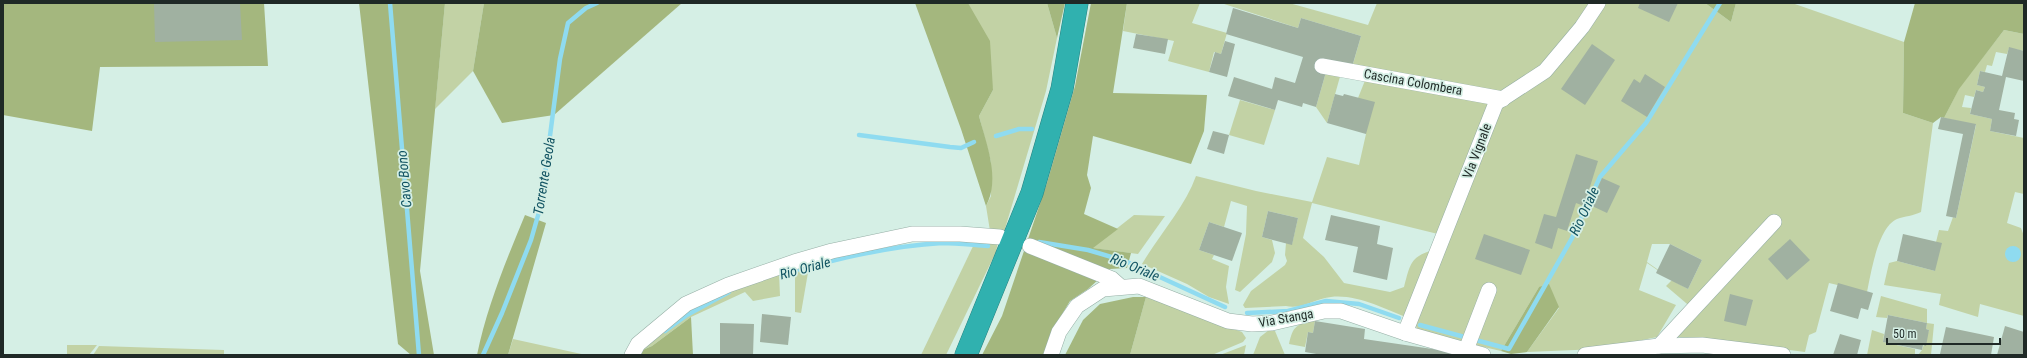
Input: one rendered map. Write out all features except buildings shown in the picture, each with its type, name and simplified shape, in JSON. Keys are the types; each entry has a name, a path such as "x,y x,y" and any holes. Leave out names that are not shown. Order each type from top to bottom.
{"highway":[{"path":"966,355 1032,193 1062,89 1077,3"}],"street":[{"name":"Via Vignale","path":"1405,333 1496,103 1545,71 1582,27 1598,3"},
{"name":"Cascina Colombera","path":"1322,66 1503,99"},
{"path":"1659,346 1774,222"},
{"path":"632,355 638,344 686,304 728,285 794,262 832,251 912,234 960,234 1000,237"},
{"path":"1030,246 1112,279 1121,287"},
{"name":"Via Stanga","path":"1051,355 1059,332 1077,306 1103,289 1139,286 1228,321 1252,324 1272,323 1324,311 1341,311 1405,333 1469,343 1483,355"},
{"path":"1469,343 1489,290"},
{"path":"1585,355 1659,346 1702,345 1783,355"}],"green space":[{"path":"3,3 264,3 268,66 100,67 92,131 3,115"},
{"path":"359,3 445,3 420,271 434,355 411,355 398,344"},
{"path":"445,3 484,3 473,71 435,109"},
{"path":"484,3 682,3 554,115 502,123 473,71"},
{"path":"915,3 968,3 990,41 993,90 979,116 991,161 992,173 990,195 986,206 961,129"},
{"path":"968,3 1047,3 1057,38 1046,91 1004,232 990,231 986,206 991,196 991,162 979,116 993,90"},
{"path":"1047,3 1065,3 1057,38"},
{"path":"1091,3 1127,3 1113,93 1207,95 1204,131 1191,164 1093,136 1087,175 1091,188 1084,214 1118,229 1093,248 1131,253 1127,268 1110,269 1088,289 1070,301 1058,321 1047,355 982,355 1002,316 1047,183 1075,86"},
{"path":"1127,3 1200,3 1192,23 1227,33 1221,54 1214,52 1209,72 1168,61 1174,41 1123,31"},
{"path":"1221,3 1289,3 1368,25 1377,3 1589,3 1557,51 1539,68 1501,93 1353,64 1361,36 1301,18 1298,28"},
{"path":"1606,3 1705,3 1731,22 1736,3 1792,3 1904,42 1903,113 1933,123 1921,212 1897,219 1890,224 1885,231 1876,251 1867,292 1829,283 1816,332 1809,335 1805,352 1699,338 1675,337 1693,309 1666,286 1672,280 1647,263 1639,290 1676,305 1657,337 1599,349 1527,352 1559,308 1539,287 1501,351 1418,332 1415,323 1499,108 1577,39","holes":["1652,244 1670,244 1702,260 1688,289 1647,262"]},
{"path":"1705,3 1736,3 1731,22"},
{"path":"1915,3 2024,3 2024,34 2004,30 1959,89 1944,118 1941,117 1933,123 1903,113 1904,42"},
{"path":"2004,30 2024,34 2024,51 2009,48 2007,54 1996,52 1992,66 1987,65 1985,72 1980,71 1977,85 1985,87 1983,92 1976,90 1974,97 1965,95 1962,107 1971,108 1970,114 1992,119 1990,131 2024,138 2024,194 2015,192 2007,223 2021,228 2024,236 2024,316 1980,304 1978,317 1939,305 1941,294 1884,285 1889,263 1897,261 1935,271 1936,242 1939,230 1948,231 1953,217 1956,218 1976,125 1944,118 1959,88"},
{"path":"1326,72 1341,73 1327,123 1316,107"},
{"path":"1366,78 1489,100 1442,235 1312,203 1303,238 1324,257 1344,283 1390,292 1404,287 1412,262 1420,255 1434,250 1408,318 1370,303 1341,297 1325,298 1292,307 1245,308 1243,305 1251,291 1285,265 1287,261 1285,255 1286,243 1292,244 1298,218 1268,211 1262,237 1272,240 1275,253 1272,262 1240,292 1235,290 1246,234 1247,206 1231,201 1224,227 1209,222 1199,250 1214,255 1212,259 1229,266 1226,287 1229,304 1209,297 1187,284 1142,264 1179,210 1196,176 1256,191 1312,202 1327,157 1359,165 1366,134 1358,98"},
{"path":"1240,100 1275,110 1264,145 1229,135"},
{"path":"525,215 546,223 508,355 477,355 492,301"},
{"path":"1134,215 1165,216 1138,254 1092,248"},
{"path":"976,240 998,241 996,252 946,355 921,355"},
{"path":"810,261 801,313 795,312 795,266"},
{"path":"779,272 780,296 753,301 745,292 691,317 652,346 631,355 687,311 713,296"},
{"path":"1549,284 1559,307 1527,352 1511,354 1501,351 1539,287"},
{"path":"1881,296 1927,309 1927,323 1888,315 1887,318 1876,317"},
{"path":"1133,297 1146,297 1130,355 1065,355 1083,320 1100,304"},
{"path":"1146,297 1242,332 1246,338 1243,342 1212,355 1130,355"},
{"path":"691,317 693,355 631,355 652,346"},
{"path":"1315,321 1313,333 1308,332 1305,347 1289,344 1292,333 1296,327 1303,323"},
{"path":"1927,323 1934,324 1931,355 1918,355 1922,350 1929,330 1926,329"},
{"path":"1269,330 1275,331 1285,355 1253,355 1260,337"},
{"path":"1872,330 1884,334 1883,342 1915,349 1915,355 1867,355"},
{"path":"513,339 586,355 508,355"},
{"path":"67,345 97,345 89,355 67,355"},
{"path":"1246,345 1244,355 1220,355"},
{"path":"99,346 224,350 224,355 93,355"}],"water":[{"path":"2010,246 2016,246 2021,251 2019,260 2016,262 2010,262 2005,257 2005,251"}],"waterway":[{"name":"Cavo Bono","path":"390,3 419,355"},
{"name":"Torrente Geola","path":"483,355 502,313 531,240 541,205 560,59 568,23 586,8 597,3"},
{"name":"Rio Oriale","path":"1420,325 1509,349 1572,238 1600,177 1646,123 1720,3"},
{"path":"996,136 1019,129 1032,129"},
{"path":"859,135 961,148 974,142"},
{"name":"Rio Oriale","path":"1039,242 1088,250 1125,261 1225,307"},
{"name":"Rio Oriale","path":"781,274 841,259 901,247 942,243 988,246"},
{"name":"Rio Oriale","path":"665,331 687,315 729,292"},
{"name":"Rio Oriale","path":"1247,313 1288,311 1326,301 1359,304 1399,318"}]}
